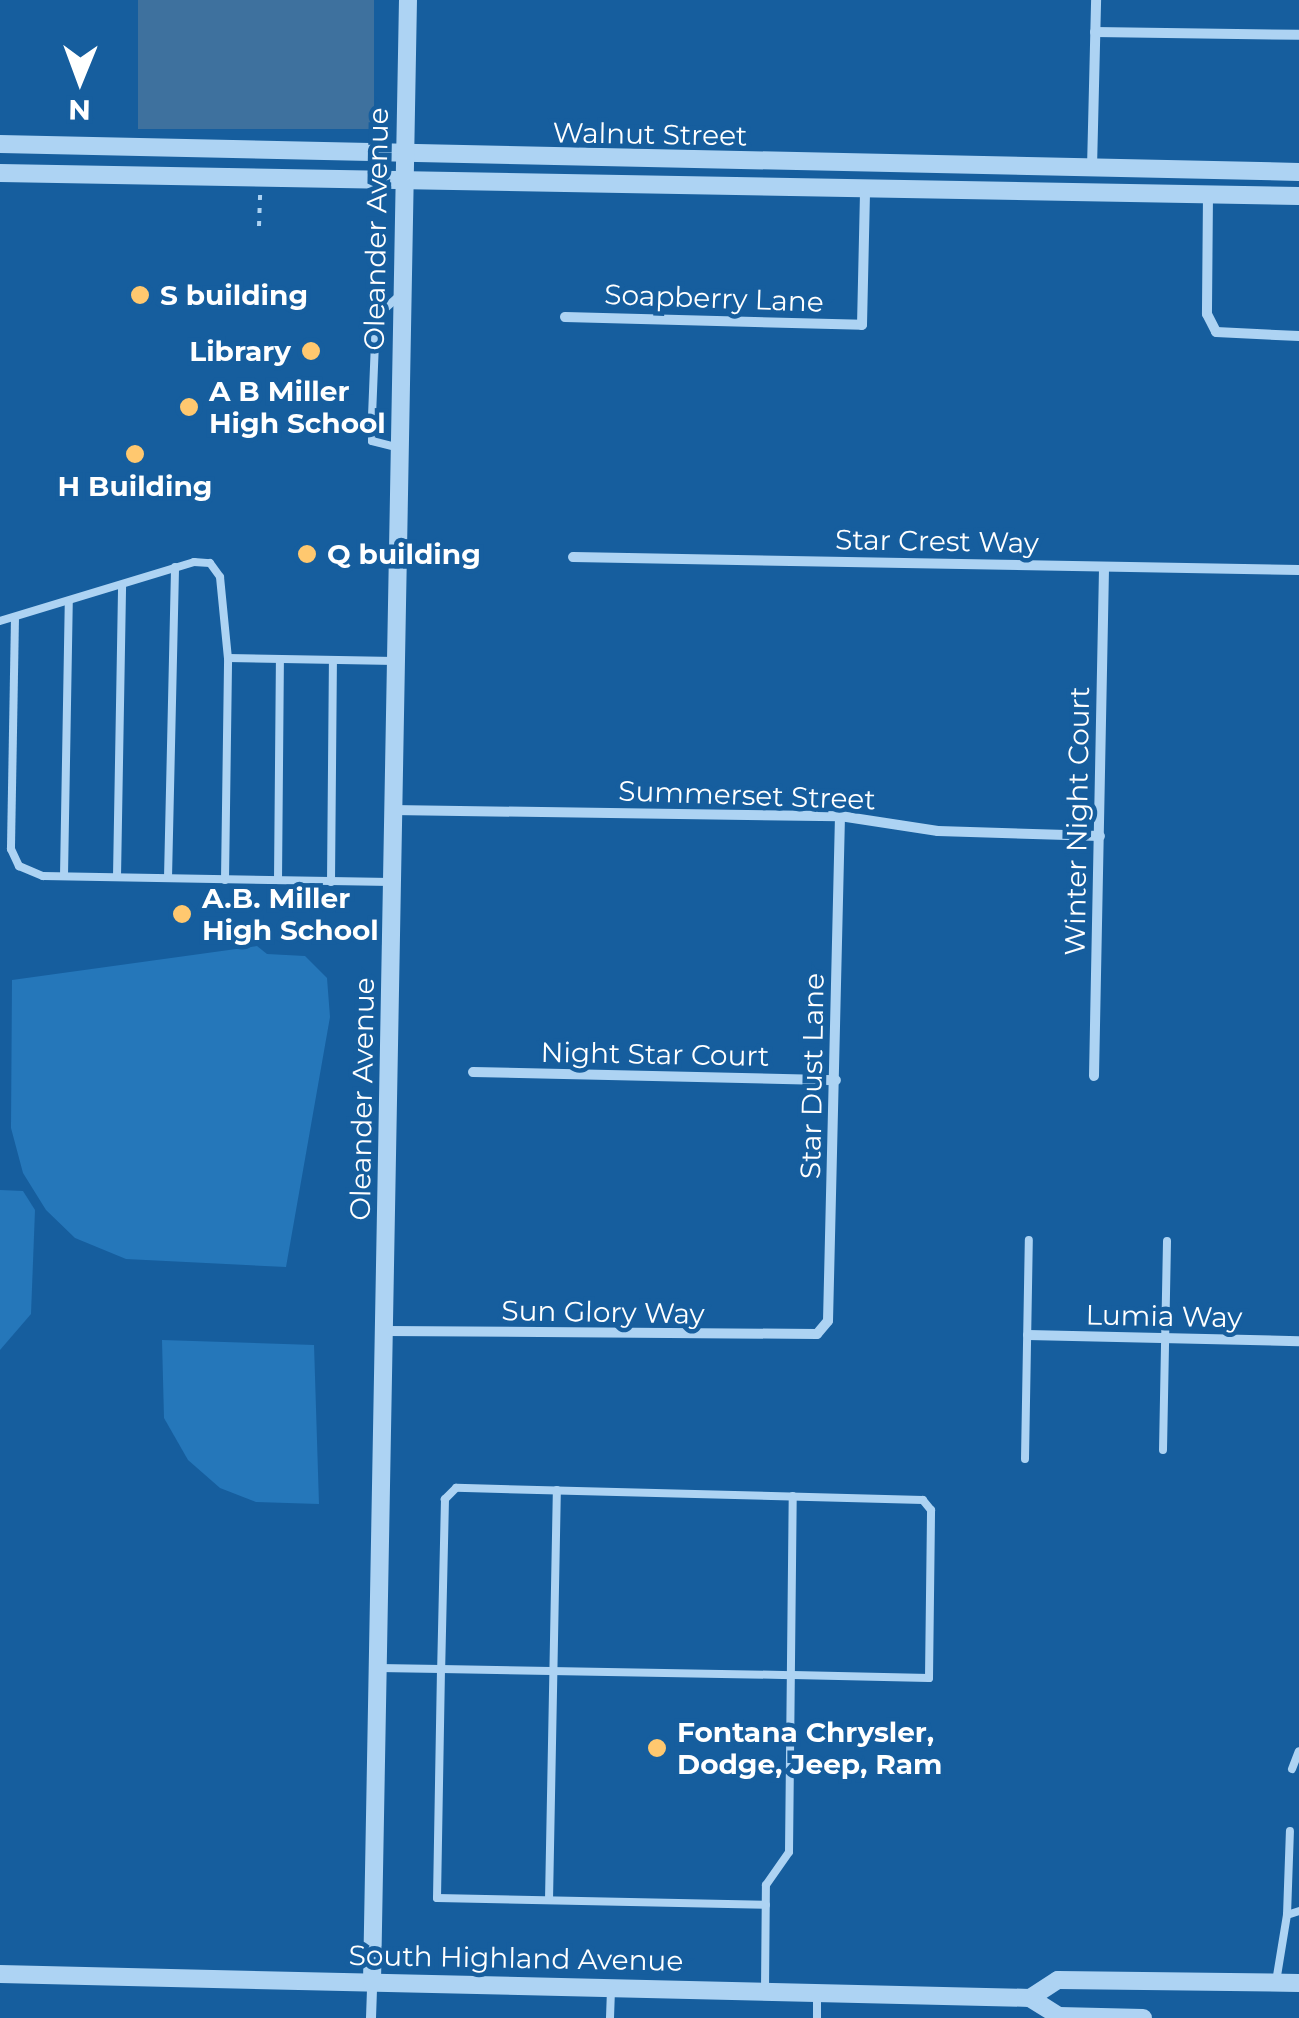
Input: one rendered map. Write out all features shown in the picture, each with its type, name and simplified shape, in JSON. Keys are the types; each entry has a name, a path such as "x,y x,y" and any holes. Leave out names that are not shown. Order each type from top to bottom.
{"street":[{"name":"Oleander Avenue","path":"371,2018 387,1331 392,810 408,0"},
{"path":"1092,168 1096,0"},
{"path":"1096,32 1299,34"},
{"name":"Walnut Street","path":"0,144 405,158 1299,172"},
{"name":"Walnut Street","path":"0,172 1299,196"},
{"name":"Soapberry Lane","path":"565,316 862,325 865,188"},
{"path":"1208,194 1207,314 1216,332 1299,336"},
{"name":"Star Crest Way","path":"573,557 1299,570"},
{"name":"Winter Night Court","path":"1094,1076 1104,568"},
{"name":"Summerset Street","path":"392,810 840,816 938,831 1100,836"},
{"name":"Star Dust Lane","path":"818,1334 828,1321 840,816"},
{"name":"Night Star Court","path":"473,1072 836,1080"},
{"name":"Sun Glory Way","path":"387,1331 818,1334"},
{"name":"Lumia Way","path":"1028,1335 1299,1341"},
{"name":"South Highland Avenue","path":"0,1974 1030,1998 1058,2016 1143,2018"},
{"name":"South Highland Avenue","path":"1030,1998 1058,1980 1299,1982"}],"lane":[{"path":"400,448 372,441 372,416 376,316 402,293"},
{"path":"0,621 175,567 210,563 220,578 221,642 228,658 226,880"},
{"path":"168,878 175,567"},
{"path":"117,878 122,585"},
{"path":"64,876 69,601"},
{"path":"15,617 11,849 19,866 64,876 392,882"},
{"path":"228,658 395,661"},
{"path":"278,880 280,659"},
{"path":"330,882 333,660"},
{"path":"1025,1459 1030,1240"},
{"path":"1163,1450 1167,1241"},
{"path":"379,1668 441,1669 554,1671 793,1676 929,1678 931,1510 923,1500 456,1488 444,1499 441,1669 437,1898 766,1905"},
{"path":"548,1900 558,1490"},
{"path":"766,1991 766,1885 789,1852 792,1496"},
{"path":"1292,1770 1299,1751"},
{"path":"1276,1982 1287,1915 1290,1832"},
{"path":"1287,1915 1299,1910"},
{"path":"610,2018 611,1988"},
{"path":"817,1992 817,2018"},
{"path":"1030,1998 1030,2018"}],"path":[{"path":"259,226 260,193"}],"shaded area":[{"path":"138,0 374,0 374,129 138,129"},
{"path":"257,946 267,954 305,956 327,978 330,1017 286,1267 126,1259 75,1238 46,1210 23,1173 11,1128 12,980"},
{"path":"0,1190 23,1191 35,1210 31,1314 0,1350"},
{"path":"162,1340 314,1345 319,1504 256,1502 220,1488 188,1460 164,1418"}],"place":[{"name":"S building","path":"140,295"},
{"name":"Library","path":"311,351"},
{"name":"A B Miller High School","path":"189,407"},
{"name":"H Building","path":"135,454"},
{"name":"Q building","path":"307,554"},
{"name":"A.B. Miller High School","path":"182,914"},
{"name":"Fontana Chrysler, Dodge, Jeep, Ram","path":"657,1748"}]}
